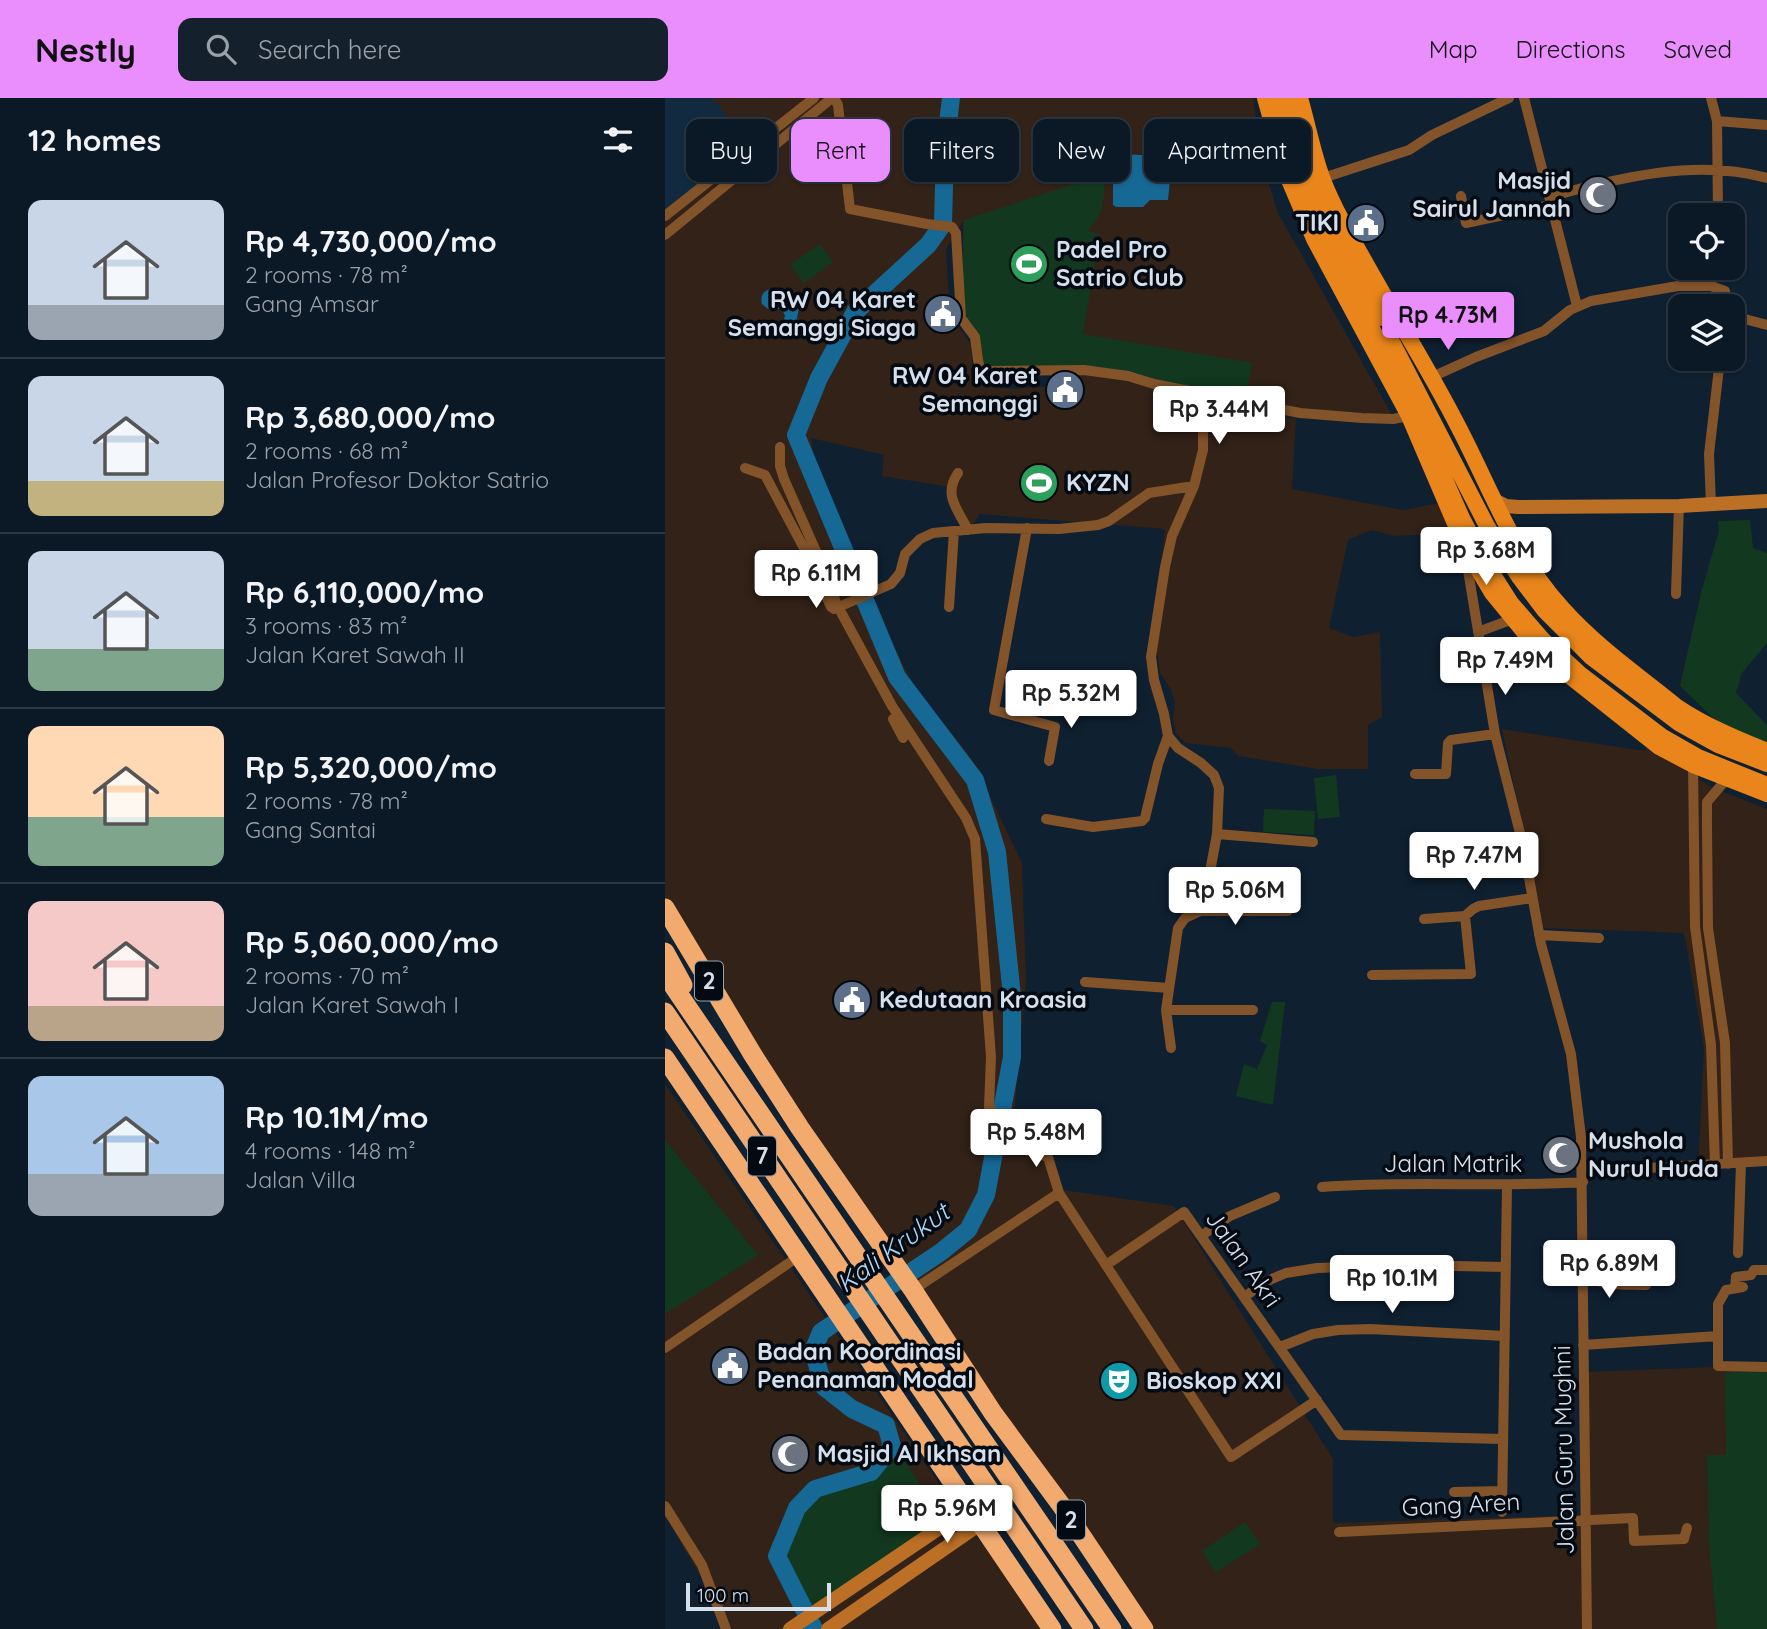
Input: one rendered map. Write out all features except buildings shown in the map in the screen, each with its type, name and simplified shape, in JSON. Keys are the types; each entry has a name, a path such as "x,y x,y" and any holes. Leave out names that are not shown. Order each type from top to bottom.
{"highway":[{"name":"2","path":"665,908 753,1055 993,1413 1061,1505 1144,1629"},
{"path":"665,952 730,1069"},
{"name":"7","path":"665,974 1112,1629"},
{"name":"7","path":"665,1012 1084,1629"},
{"path":"665,1058 1052,1629"}],"main road":[{"path":"1265,98 1271,119"},
{"path":"1277,98 1315,217 1401,383 1468,529 1511,603 1543,640 1579,673 1663,737 1698,757 1767,785"},
{"path":"1289,98 1326,214 1487,526 1518,577 1544,610 1591,657 1650,703 1680,724 1718,745 1767,764"},
{"path":"1300,98 1323,178 1351,239 1432,377 1509,531 1532,570 1563,609 1585,631 1690,716 1731,737 1767,751"},
{"path":"1294,193 1293,183 1296,179 1323,178"},
{"path":"1290,182 1329,271 1409,416 1465,547 1492,593 1543,655 1558,669 1659,747 1693,765 1767,794"},
{"path":"1558,669 1562,641 1575,631 1585,631"}],"street":[{"path":"777,126 814,98"},
{"path":"1323,178 1409,150 1432,135 1509,98"},
{"path":"1524,98 1577,306"},
{"path":"1711,98 1717,121 1718,203"},
{"path":"777,143 837,100 850,209 953,227 958,238 961,318 975,337 980,368 985,371 1084,370 1128,376 1216,397 1327,416 1393,419 1409,416"},
{"path":"1717,121 1767,125"},
{"path":"1461,196 1466,223 1662,172 1719,169 1767,177"},
{"path":"665,216 708,182"},
{"path":"665,235 730,182"},
{"path":"1711,286 1712,280"},
{"path":"1432,377 1544,331 1577,306 1663,288 1711,286 1725,290 1726,294"},
{"path":"1745,319 1767,325"},
{"path":"1711,505 1709,454 1719,371"},
{"path":"1201,911 1209,884 1220,795 1214,775 1178,748 1168,736 1151,657 1172,536 1194,486 1203,450 1203,430 1216,397"},
{"path":"780,447 780,466 784,479 831,585 838,608 903,738"},
{"path":"745,468 765,475 891,706 965,818 975,839 990,1045 989,1107 1017,1144 1048,1157 1059,1193 1231,1457 1320,1405"},
{"path":"958,473 951,482 949,492 968,530"},
{"path":"838,608 891,584 900,573 905,554 920,539 933,533 1059,529 1098,525 1149,493 1194,486"},
{"path":"1494,500 1510,507 1679,506 1767,501"},
{"path":"1676,594 1679,506"},
{"path":"1509,531 1525,507"},
{"path":"1027,528 994,710 1055,727 1049,761"},
{"path":"949,607 954,531"},
{"name":"Jalan Guru Mughni","path":"1465,547 1495,734 1523,845 1539,935 1571,1054 1583,1168 1587,1629"},
{"path":"1478,632 1513,619"},
{"path":"1415,774 1446,774 1448,743 1451,740 1495,734"},
{"path":"1047,819 1093,827 1142,821 1168,736"},
{"path":"1693,765 1695,927 1711,1045 1715,1165"},
{"path":"1728,1164 1725,1043 1708,928 1707,802 1724,782 1733,782"},
{"path":"1693,802 1697,798 1703,798 1707,802"},
{"path":"1217,834 1313,842"},
{"path":"1424,919 1465,916 1479,906 1532,898"},
{"path":"1171,1048 1166,1010 1178,928 1185,918 1201,911 1287,911"},
{"path":"1371,975 1471,974 1465,916"},
{"path":"1539,935 1599,937"},
{"path":"1085,982 1169,988"},
{"path":"1166,1010 1253,1010"},
{"path":"1711,1045 1725,1043"},
{"path":"1713,1115 1727,1115"},
{"path":"1583,1168 1767,1161"},
{"path":"1738,1253 1741,1163"},
{"name":"Jalan Matrik","path":"1322,1187 1408,1184 1507,1186 1583,1182"},
{"path":"1502,1513 1507,1186"},
{"path":"905,1279 1059,1193"},
{"path":"1201,1236 1230,1216 1275,1197"},
{"name":"Jalan Akri","path":"1106,1265 1184,1212 1341,1435 1503,1438"},
{"path":"665,1348 799,1256"},
{"path":"1244,1297 1267,1281 1286,1273 1317,1268 1403,1265 1506,1267"},
{"path":"1767,1270 1754,1270 1751,1275 1736,1277 1739,1288 1726,1290 1719,1299 1717,1366 1767,1367"},
{"path":"1584,1274 1595,1281 1611,1284 1646,1285"},
{"path":"1279,1347 1313,1334 1338,1330 1505,1336"},
{"path":"1583,1345 1718,1336"},
{"path":"1454,1492 1502,1491"},
{"path":"665,1506 702,1565 726,1629"},
{"path":"792,1628 905,1553 974,1516"},
{"path":"829,1628 917,1568 974,1516"},
{"name":"Gang Aren","path":"1339,1532 1633,1518 1634,1541 1684,1539 1687,1528"},
{"path":"905,1553 917,1568"}],"shaded area":[{"path":"665,98 1253,98 1256,119 1144,119 1144,182 1268,182 1278,213 1392,415 1299,409 978,336 972,322 966,319 963,293 963,222 946,249 949,298 956,323 971,345 974,380 983,386 1014,389 1078,384 1081,369 1230,407 1296,419 1292,489 1403,510 1440,503 1449,533 1394,536 1371,530 1348,540 1329,628 1353,637 1380,632 1382,717 1368,725 1368,769 1317,769 1239,756 1231,748 1186,743 1176,734 1173,720 1175,702 1160,673 1154,632 1165,529 980,514 966,534 949,487 882,476 884,455 811,438 823,507 914,686 972,759 1022,863 1026,981 1012,1136 1052,1156 1063,1190 1174,1206 1333,1459 1333,1523 1585,1515 1585,1372 1767,1365 1767,1629 1153,1629 993,1413 665,908"},
{"path":"665,98 713,98 729,119 686,119 686,182 702,182 665,211"},
{"path":"1502,729 1645,751 1648,746 1711,787 1767,809 1767,1164 1698,1168 1704,1048 1684,933 1544,928"},
{"path":"665,1084 955,1507 1045,1629 732,1629 665,1516"}],"green space":[{"name":"Padel Pro Satrio Club","path":"1080,182 1105,182 1101,210 1088,231 1100,234 1083,334 1252,363 1245,400 1143,377 986,369 975,328 966,319 963,293 964,220"},
{"path":"820,244 833,262 804,283 790,265"},
{"path":"1750,520 1753,548 1767,553 1767,643 1742,673 1736,693 1767,725 1767,753 1734,738 1680,686 1702,589 1719,531 1718,521"},
{"path":"1336,775 1340,817 1318,819 1314,778"},
{"path":"1264,809 1315,811 1314,835 1263,832"},
{"path":"1272,1002 1285,1002 1273,1105 1236,1096 1244,1064 1257,1069 1267,1045 1260,1041"},
{"path":"665,1140 758,1255 665,1314"},
{"path":"1767,1370 1767,1629 1717,1629 1709,1543 1707,1455 1726,1455 1725,1373"},
{"path":"896,1449 943,1518 810,1609 782,1556 801,1510 817,1493 875,1477"},
{"path":"1245,1522 1260,1544 1216,1572 1202,1551"}],"water":[{"path":"1130,154 1144,155 1144,182 1170,182 1168,200 1150,200 1143,207 1113,205 1113,182 1130,182"},
{"path":"772,289 778,291 782,299 801,299 797,318 799,324 787,331 781,327 785,316 782,309 768,309 762,304 763,294"}],"waterway":[{"name":"Kali Krukut","path":"814,1629 777,1556 797,1508 815,1489 871,1472 892,1446 886,1425 852,1409 824,1387 813,1351 821,1332 941,1252 968,1230 986,1195 1012,1057 1012,996 997,852 975,780 897,677 796,435 819,378 855,312 928,245 943,224 945,148 951,98"}],"place":[{"name":"Masjid Sairul Jannah","path":"1598,195"},
{"name":"TIKI","path":"1366,223"},
{"name":"Padel Pro Satrio Club","path":"1029,264"},
{"name":"RW 04 Karet Semanggi Siaga","path":"943,314"},
{"name":"RW 04 Karet Semanggi","path":"1065,390"},
{"name":"KYZN","path":"1039,483"},
{"name":"Kedutaan Kroasia","path":"852,1000"},
{"name":"Mushola Nurul Huda","path":"1561,1155"},
{"name":"Badan Koordinasi Penanaman Modal","path":"730,1366"},
{"name":"Bioskop XXI","path":"1119,1381"},
{"name":"Masjid Al Ikhsan","path":"790,1454"}]}
